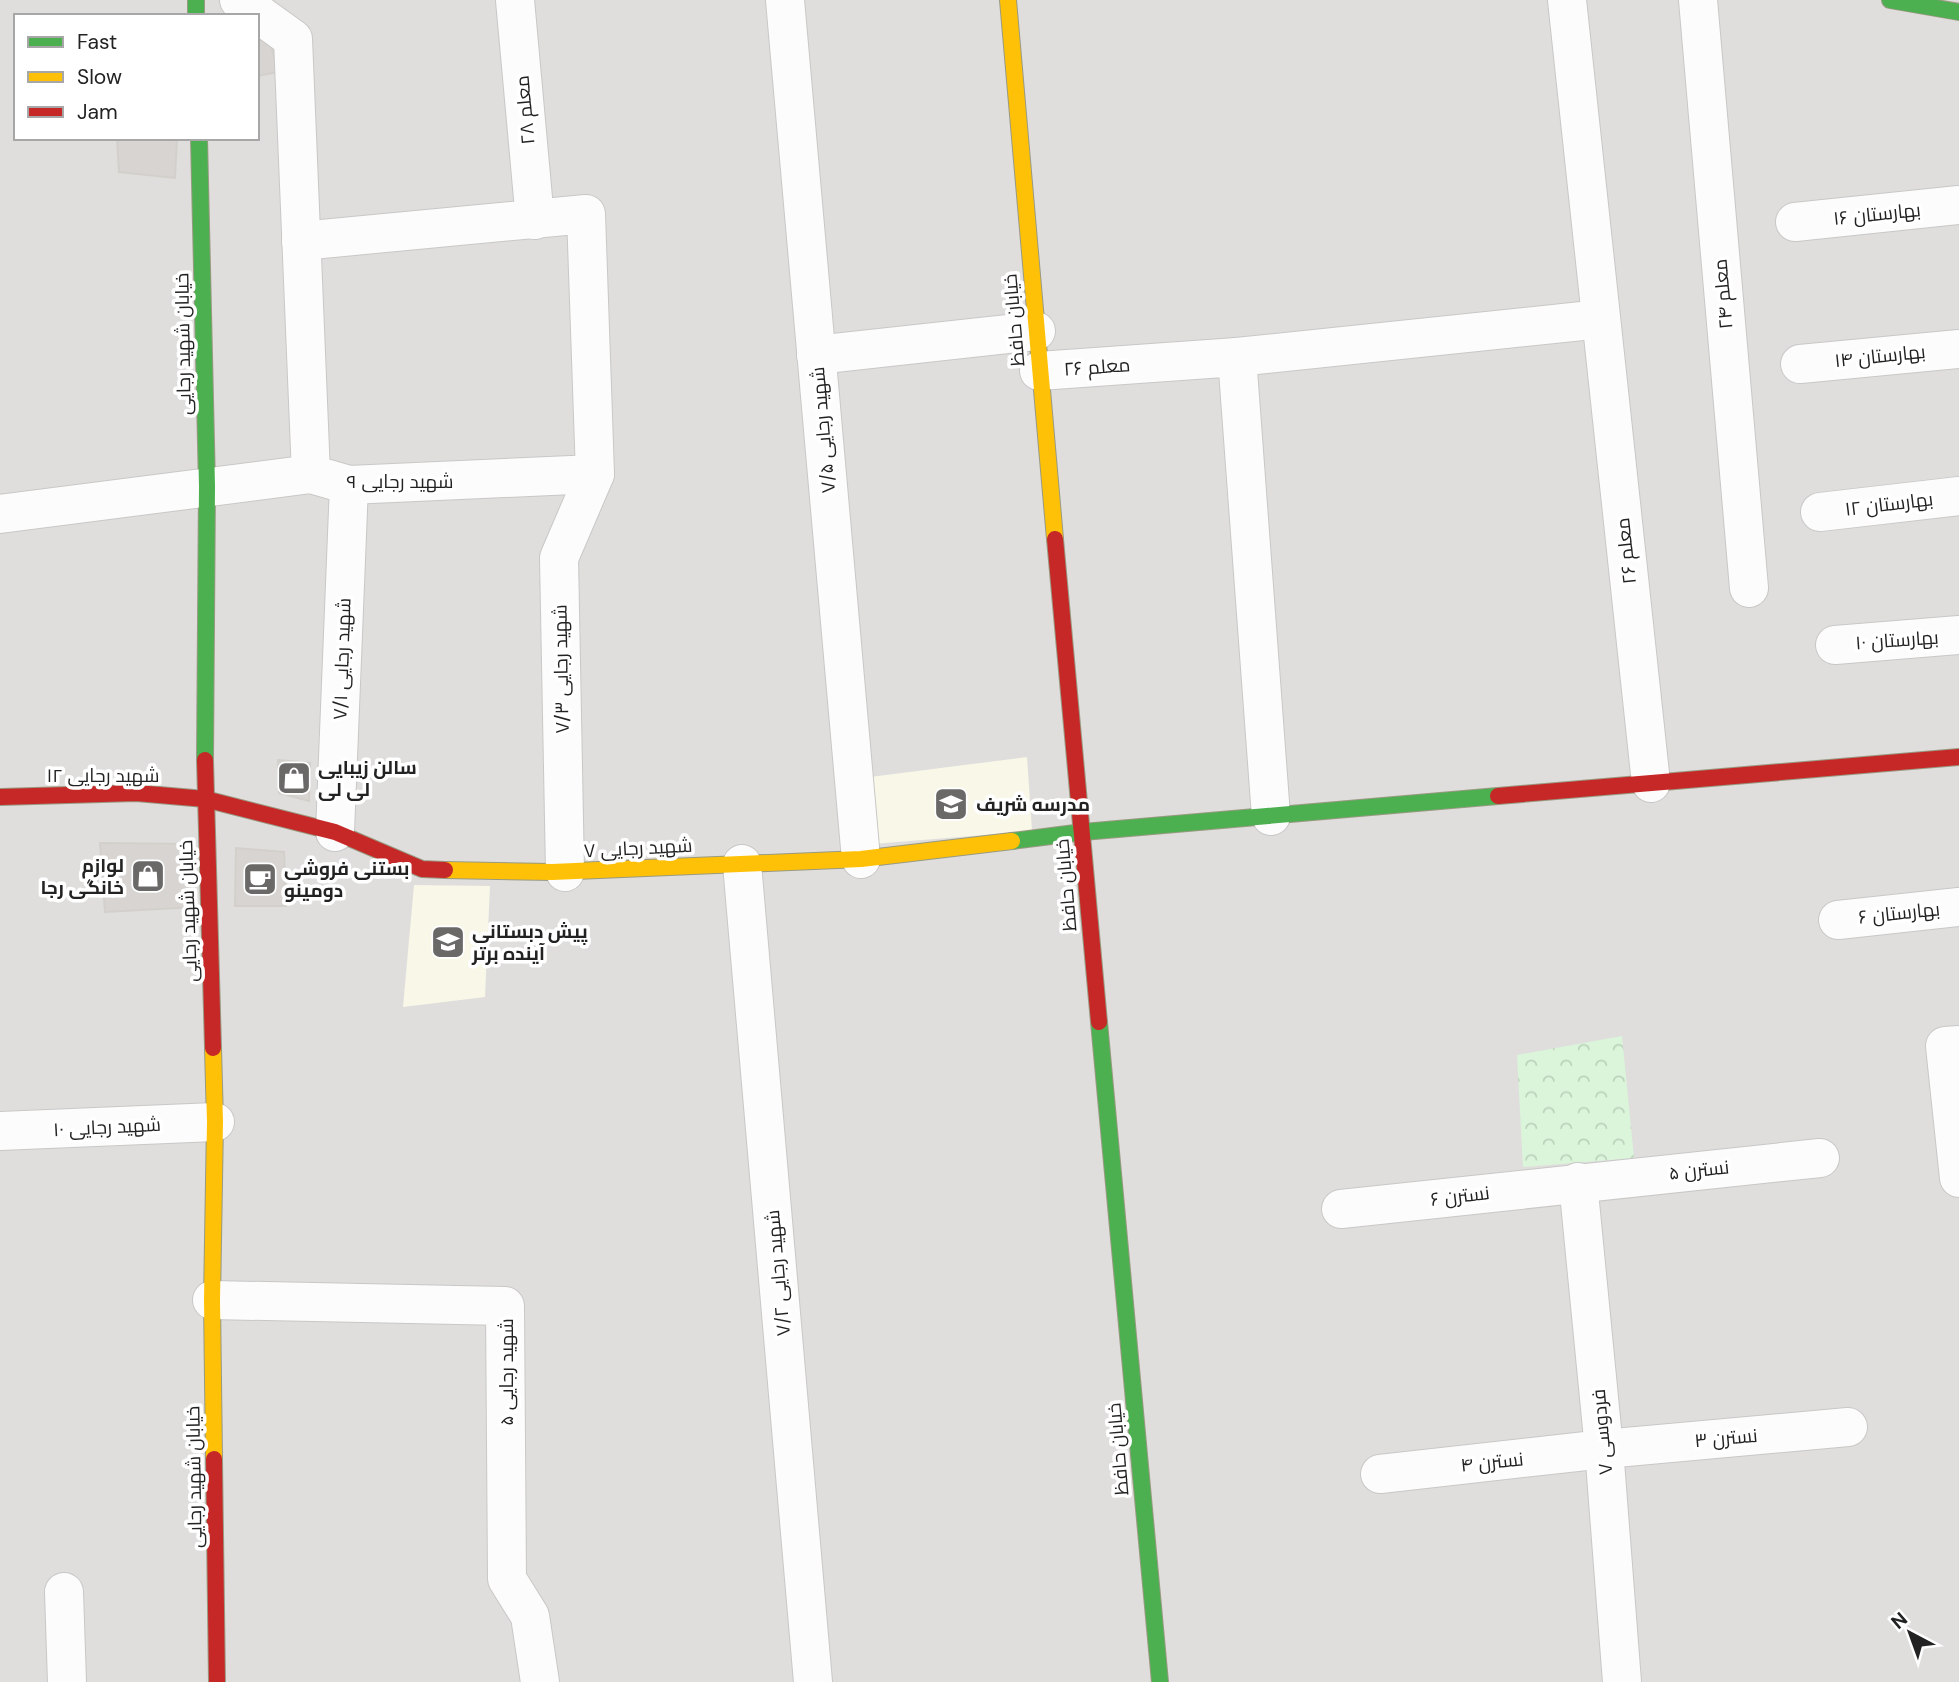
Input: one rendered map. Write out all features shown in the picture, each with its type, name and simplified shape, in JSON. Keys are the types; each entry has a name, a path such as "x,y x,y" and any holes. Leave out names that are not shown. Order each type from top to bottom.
{"street":[{"path":"239,0 259,14"},
{"name":"معلم ۲۸","path":"515,0 535,220"},
{"name":"شهید رجایی ۷/۵","path":"785,0 861,859"},
{"name":"خیابان حافظ","path":"1008,0 1039,371 1160,1682"},
{"name":"معلم ۲۶","path":"1566,0 1651,783"},
{"name":"معلم ۲۴","path":"1698,0 1749,588"},
{"path":"1890,0 1959,12"},
{"path":"259,14 293,38 311,474"},
{"name":"خیابان شهید رجایی","path":"199,140 207,485 205,799 215,1122 212,1300 217,1682"},
{"name":"بهارستان ۱۶","path":"1795,222 1959,205"},
{"path":"301,241 586,214 595,474"},
{"name":"معلم ۲۶","path":"1039,371 1237,357 1601,319"},
{"path":"816,355 1036,331"},
{"name":"بهارستان ۱۴","path":"1800,364 1959,349"},
{"path":"1237,357 1271,816"},
{"name":"شهید رجایی ۹","path":"0,514 207,485 311,474 349,485 595,474"},
{"name":"شهید رجایی ۷/۳","path":"565,872 558,558 595,474"},
{"name":"شهید رجایی ۷/۱","path":"335,832 349,485"},
{"name":"بهارستان ۱۲","path":"1820,512 1959,496"},
{"name":"بهارستان ۱۰","path":"1835,645 1959,635"},
{"name":"شهید رجایی ۷","path":"205,799 335,832 422,869 565,872 861,859 1083,832 1959,757"},
{"name":"شهید رجایی ۱۲","path":"0,797 136,793 205,799"},
{"name":"شهید رجایی ۷/۲","path":"742,864 813,1682"},
{"name":"بهارستان ۶","path":"1838,920 1959,907"},
{"path":"1952,1046 1959,1178"},
{"name":"شهید رجایی ۱۰","path":"0,1131 215,1122"},
{"name":"نسترن ۵","path":"1578,1182 1820,1158"},
{"name":"نسترن ۶","path":"1341,1209 1578,1182"},
{"name":"فردوسی ۷","path":"1578,1182 1604,1449 1622,1682"},
{"name":"شهید رجایی ۵","path":"212,1300 505,1306 507,1579 530,1616 540,1682"},
{"name":"نسترن ۳","path":"1604,1449 1848,1427"},
{"name":"نسترن ۴","path":"1380,1474 1604,1449"},
{"path":"64,1592 67,1682"}],"shaded area":[{"path":"0,0 1959,0 1959,1682 0,1682"},
{"name":"مدرسه شریف","path":"1027,757 1032,831 873,844 870,777"},
{"name":"پیش دبستانی آینده برتر","path":"414,885 490,886 485,997 403,1007"}],"green space":[{"path":"1622,1036 1634,1158 1523,1167 1517,1055"}],"building":[{"path":"259,40 270,41 278,72 259,76"},
{"path":"117,140 177,140 175,178 119,172"},
{"name":"سالن زیبایی لی لی","path":"278,760 310,763 309,801 279,793"},
{"name":"لوازم خانگی رجا","path":"100,843 193,844 195,907 105,912"},
{"name":"بستنی فروشی دومینو","path":"236,848 284,852 286,906 235,906"}],"traffic: fast":[{"path":"196,0 196,14"},
{"path":"1890,0 1959,12"},
{"path":"199,140 207,486 205,760"},
{"path":"1012,841 1083,832 1498,796"},
{"path":"1099,1022 1160,1682"}],"traffic: slow":[{"path":"1008,0 1055,539"},
{"path":"445,870 552,872 861,859 1012,841"},
{"path":"213,1048 214,1459"}],"traffic: jam":[{"path":"1055,539 1099,1022"},
{"path":"1498,796 1959,757"},
{"path":"205,760 213,1048"},
{"path":"0,797 136,793 205,799 335,832 422,869 445,870"},
{"path":"214,1459 217,1682"}],"place":[{"name":"سالن زیبایی لی لی","path":"294,778"},
{"name":"مدرسه شریف","path":"951,804"},
{"name":"لوازم خانگی رجا","path":"148,876"},
{"name":"بستنی فروشی دومینو","path":"260,879"},
{"name":"پیش دبستانی آینده برتر","path":"448,942"}]}
